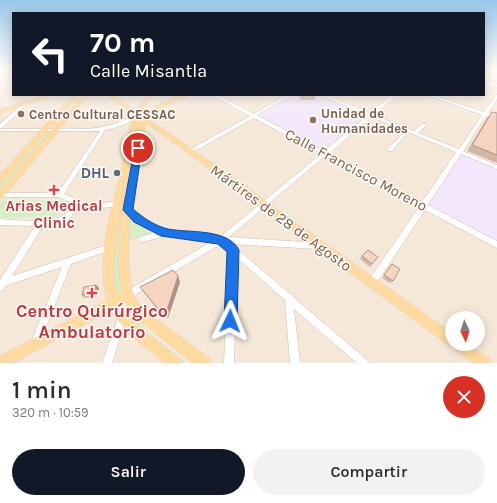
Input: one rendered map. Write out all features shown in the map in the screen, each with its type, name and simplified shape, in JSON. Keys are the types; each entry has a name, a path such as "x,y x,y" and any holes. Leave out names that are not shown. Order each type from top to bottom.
{"main road":[{"path":"0,112 47,96"},
{"path":"0,180 75,96"},
{"path":"0,195 58,130 85,96"},
{"name":"Mártires de 28 de Agosto","path":"112,96 140,118 191,151 318,246 445,336"},
{"path":"150,96 139,110 140,118 124,245 124,266 128,295 133,306 140,314 204,363"},
{"path":"174,363 122,318 113,303 109,288 108,272 110,247 118,204 140,118 154,109 185,96"},
{"path":"0,363 128,295"},
{"path":"467,351 484,363"}],"street":[{"name":"Calle Francisco Moreno","path":"216,96 497,246"},
{"path":"191,151 288,96"},
{"path":"324,96 497,167"},
{"path":"128,295 221,240 394,96"},
{"path":"432,96 497,118"},
{"path":"371,284 497,96"},
{"path":"0,127 25,104"},
{"path":"0,130 103,130 140,118"},
{"path":"415,133 424,125"},
{"path":"60,195 103,130"},
{"path":"390,150 408,130"},
{"path":"0,195 60,195 73,201 74,209 71,214 56,222 0,222"},
{"path":"74,209 118,204"},
{"path":"128,210 138,219 165,233 221,240 318,246"},
{"path":"1,285 41,223"},
{"path":"143,240 165,233"},
{"path":"221,240 364,363"},
{"path":"1,285 110,247"},
{"path":"229,363 233,250"},
{"path":"36,344 68,261"},
{"path":"289,297 295,363"},
{"path":"107,363 122,318"}],"shaded area":[{"path":"0,88 12,88 12,96 485,96 485,88 497,88 497,363 0,363"},
{"name":"Unidad de Humanidades","path":"290,96 318,96 365,115 322,150 258,116"},
{"path":"463,154 497,169 497,241 427,205"}],"green space":[{"path":"135,122 139,124 128,189 119,260 119,277 122,293 115,297 112,265 126,166"},
{"path":"46,131 52,131 0,193 0,183"},
{"path":"61,200 64,208 56,217 0,218 0,201"},
{"path":"132,219 152,234 128,241"},
{"path":"126,304 148,332 187,363 175,363 144,339 121,307"}],"building":[{"path":"492,112 497,113 497,155 472,145"},
{"path":"368,250 378,257 372,264 362,256"},
{"path":"392,264 400,269 393,281 384,275"},
{"path":"173,270 178,276 166,313 158,309 140,287"},
{"path":"96,285 94,294 82,295 84,287"}],"place":[{"name":"Centro Cultural CESSAC","path":"21,114"},
{"name":"Unidad de Humanidades","path":"313,120"},
{"name":"DHL","path":"117,173"},
{"name":"Arias Medical Clinic","path":"54,190"},
{"name":"Centro Quirúrgico Ambulatorio","path":"92,293"}],"route":[{"path":"138,148 128,210 138,219 165,233 221,240 233,250 230,321"}]}
